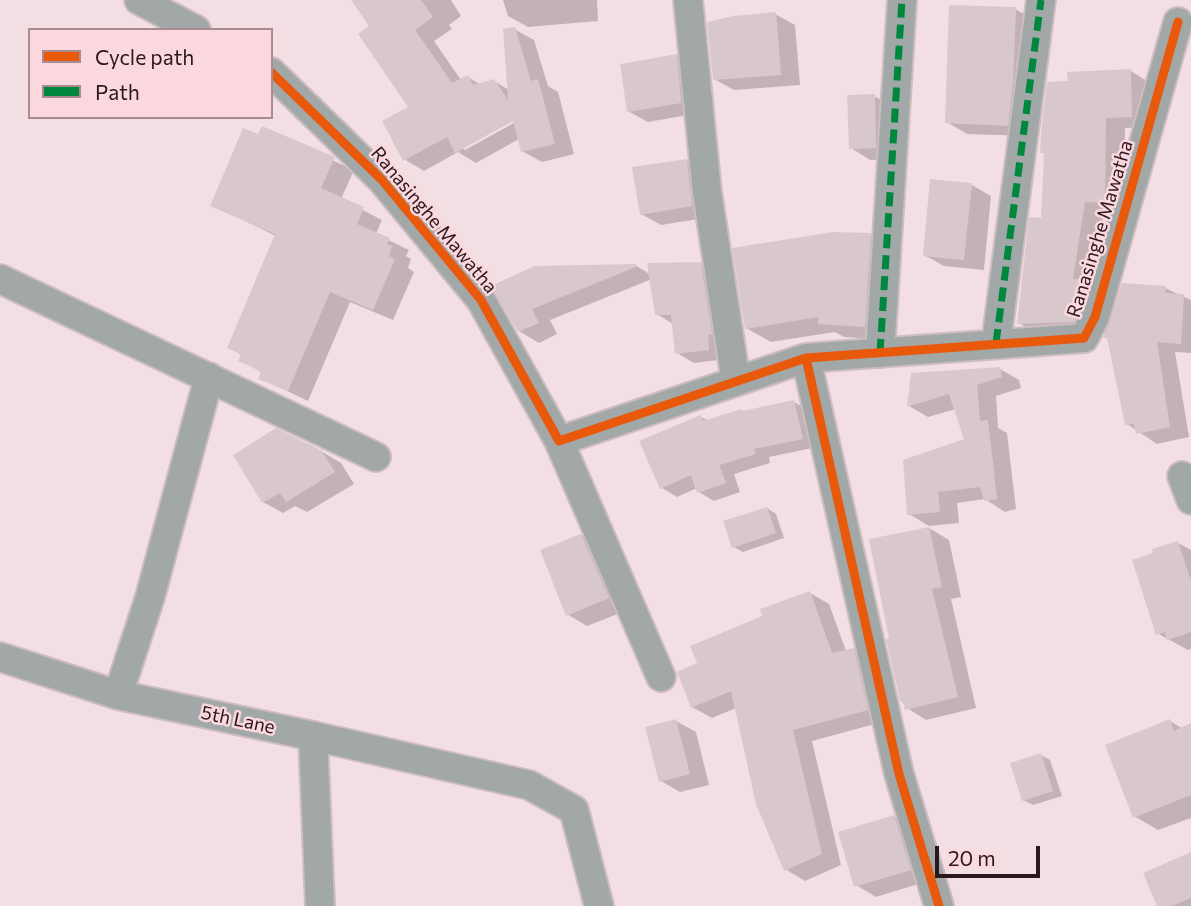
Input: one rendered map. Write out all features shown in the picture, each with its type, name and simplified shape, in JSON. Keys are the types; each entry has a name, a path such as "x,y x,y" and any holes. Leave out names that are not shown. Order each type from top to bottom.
{"street":[{"path":"139,0 192,28"},
{"path":"688,0 707,192 736,382"},
{"path":"880,353 902,0"},
{"path":"996,343 1041,0"},
{"name":"Ranasinghe Mawatha","path":"273,74 382,180 481,300 559,441 806,358 1084,338 1095,317 1178,22"},
{"path":"0,279 376,457"},
{"path":"806,358 899,774 939,906"},
{"path":"118,695 150,597 209,377"},
{"path":"559,441 661,677"},
{"name":"5th Lane","path":"0,657 118,695 529,785 574,810 599,906"},
{"path":"313,736 320,906"}],"building":[{"path":"351,0 421,0 433,17 415,30 452,83 468,75 473,85 494,79 508,100 503,29 515,27 531,81 538,79 555,144 521,152 513,121 455,153 447,137 403,161 382,121 408,107 358,34 369,26"},
{"path":"949,5 1016,7 1013,83 1008,126 945,123"},
{"path":"776,12 781,75 713,80 707,22 733,16"},
{"path":"677,54 681,103 627,112 620,64"},
{"path":"1131,69 1132,117 1106,118 1105,203 1085,202 1073,279 1088,280 1079,311 1074,322 1017,324 1029,217 1041,218 1044,153 1040,153 1047,82 1068,81 1067,72"},
{"path":"875,94 876,148 849,149 847,95"},
{"path":"262,126 335,157 321,188 364,207 357,224 390,238 387,244 392,246 389,256 395,259 373,310 330,292 288,391 258,379 261,371 238,361 241,354 227,348 275,234 210,206 243,128 258,134"},
{"path":"687,159 692,206 640,215 632,167"},
{"path":"930,179 972,183 964,260 923,256"},
{"path":"833,232 871,233 865,327 818,324 818,317 745,329 732,248"},
{"path":"701,262 712,334 708,335 709,350 675,354 671,315 655,315 647,263"},
{"path":"636,264 636,267 532,309 539,323 518,332 491,286 534,266"},
{"path":"1122,283 1166,286 1165,293 1184,294 1181,344 1157,342 1170,427 1136,434 1134,424 1125,425 1107,338 1103,338"},
{"path":"1000,367 1002,377 977,385 980,421 988,420 997,499 984,501 980,487 938,492 940,512 907,515 903,460 964,439 949,394 907,407 911,373"},
{"path":"794,400 803,439 754,449 756,454 719,465 726,483 697,493 691,475 660,489 639,441 701,415 703,421 741,409 742,411"},
{"path":"276,428 321,450 335,472 286,502 280,493 262,503 233,455"},
{"path":"767,507 776,533 732,548 723,521"},
{"path":"929,527 942,587 932,589 958,697 905,710 903,701 900,701 886,639 889,638 869,539"},
{"path":"581,534 609,598 566,616 540,550"},
{"path":"1178,541 1191,581 1191,632 1167,640 1165,632 1156,635 1132,560 1153,553 1152,549"},
{"path":"810,591 832,653 854,648 868,710 793,730 822,854 784,871 756,804 731,691 691,708 677,672 697,663 690,646 762,616 760,609"},
{"path":"676,719 690,774 659,782 645,727"},
{"path":"1170,719 1174,731 1191,723 1191,795 1133,818 1105,745"},
{"path":"1041,753 1053,791 1022,801 1010,763"},
{"path":"894,815 911,870 854,887 838,832"},
{"path":"1191,852 1191,898 1172,906 1157,906 1143,873"}],"marked path":[{"path":"880,353 902,0"},
{"path":"996,343 1041,0"}],"cycle path":[{"path":"273,74 382,180 481,300 559,441 806,358 1084,338 1095,317 1178,22"},
{"path":"806,358 899,774 939,906"}]}
